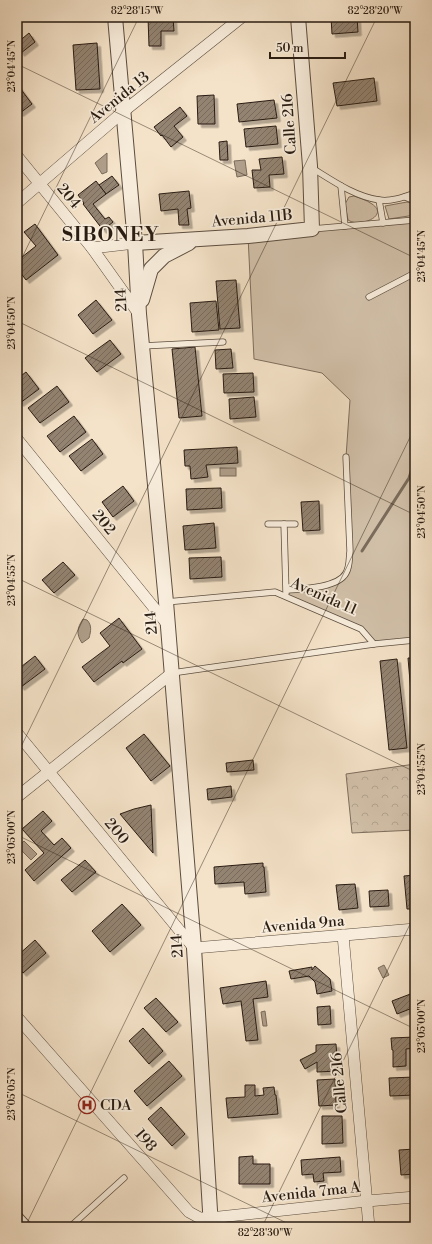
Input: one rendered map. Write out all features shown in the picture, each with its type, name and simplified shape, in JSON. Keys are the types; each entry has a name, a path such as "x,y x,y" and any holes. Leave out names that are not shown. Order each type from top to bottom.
{"street":[{"name":"214","path":"115,17 135,243 139,314 168,625 194,948 211,1222"},
{"name":"Avenida 13","path":"17,203 124,111 242,17"},
{"name":"Calle 216","path":"298,17 310,166 312,229"},
{"name":"204","path":"17,156 92,248 139,314"},
{"name":"Avenida 11B","path":"92,248 135,243 193,241 312,229"},
{"path":"139,314 151,269 164,256 193,241"},
{"name":"202","path":"17,439 168,625"},
{"path":"17,797 172,673"},
{"name":"200","path":"17,733 194,948"},
{"name":"Avenida 9na","path":"194,948 415,929"},
{"name":"Calle 216","path":"343,935 369,1227"},
{"name":"198","path":"17,1017 189,1212 211,1222"},
{"name":"Avenida 7ma A","path":"211,1222 367,1201 415,1197"}],"lane":[{"path":"310,166 351,192 379,200 405,197 415,193"},
{"path":"340,186 345,226"},
{"path":"405,197 415,201"},
{"path":"379,200 383,223"},
{"name":"Avenida 11B","path":"312,229 415,220"},
{"path":"369,297 415,273"},
{"path":"142,346 223,342"},
{"path":"284,524 286,593 335,582 343,577 349,565 350,551 346,457"},
{"path":"268,524 295,524"},
{"name":"Avenida 11","path":"166,602 275,592 286,593 362,629 374,644"},
{"path":"172,673 374,644 415,640"},
{"path":"70,1227 124,1178"},
{"path":"17,1213 30,1227"}],"green space":[{"path":"354,196 365,200 377,208 377,213 371,220 359,223 348,220 345,204 349,197"},
{"path":"407,202 415,204 415,215 389,219 385,206"},
{"path":"415,220 415,639 374,644 361,629 286,596 287,590 324,585 343,577 349,565 346,457 350,400 322,373 254,359 248,236"},
{"path":"415,764 415,830 352,833 346,774"}],"shaded area":[{"path":"107,153 107,172 102,174 95,163"},
{"path":"245,160 247,175 237,177 234,161"},
{"path":"220,468 236,468 236,476 220,476"},
{"path":"83,619 89,622 91,631 89,638 82,643 78,631 79,625"},
{"path":"24,841 37,854 31,860 18,847"},
{"path":"384,965 389,975 383,978 378,968"},
{"path":"265,1011 267,1026 263,1026 261,1012"}],"building":[{"path":"148,17 189,17 173,18 174,31 161,31 161,46 149,46"},
{"path":"331,17 357,17 358,32 332,34"},
{"path":"29,33 35,42 21,53 17,47 17,43"},
{"path":"97,43 100,89 76,90 73,45"},
{"path":"374,78 377,101 337,106 333,83"},
{"path":"17,84 32,104 20,113 17,109"},
{"path":"214,95 215,124 198,124 197,96"},
{"path":"274,100 277,118 239,122 237,104"},
{"path":"180,107 187,116 174,126 183,137 171,147 154,127"},
{"path":"276,126 278,144 246,147 244,129"},
{"path":"227,141 228,160 220,160 219,142"},
{"path":"282,157 284,174 269,175 270,187 254,188 252,170 261,170 259,159"},
{"path":"112,176 119,185 106,194 99,185"},
{"path":"96,181 106,194 93,204 105,219 109,217 113,222 103,230 78,195"},
{"path":"189,191 191,208 187,209 189,225 179,225 178,209 161,211 159,194"},
{"path":"35,224 58,255 26,280 17,268 17,261 36,246 24,232"},
{"path":"236,280 240,328 220,329 216,281"},
{"path":"96,300 112,320 93,334 78,315"},
{"path":"216,301 219,330 192,332 190,303"},
{"path":"110,340 121,354 97,372 85,358"},
{"path":"195,347 202,416 179,418 172,349"},
{"path":"231,349 233,368 216,369 215,350"},
{"path":"26,372 39,389 20,403 17,399 17,379"},
{"path":"253,373 254,392 224,393 223,374"},
{"path":"57,386 69,402 40,423 28,408"},
{"path":"254,397 256,417 230,419 229,399"},
{"path":"74,416 86,432 60,452 47,436"},
{"path":"92,439 103,454 81,471 69,456"},
{"path":"237,447 238,463 206,465 208,477 191,479 190,466 185,466 184,450"},
{"path":"123,486 134,501 113,517 102,502"},
{"path":"221,488 222,508 187,510 186,489"},
{"path":"319,501 320,530 303,531 301,502"},
{"path":"214,523 216,548 185,550 183,526"},
{"path":"221,557 222,577 190,579 189,558"},
{"path":"63,562 75,575 54,593 42,580"},
{"path":"119,618 142,649 123,663 122,661 94,682 82,667 110,646 100,633"},
{"path":"35,656 45,669 21,687 17,682 17,670"},
{"path":"408,658 415,658 415,739"},
{"path":"397,659 407,748 389,750 380,661"},
{"path":"144,734 170,766 151,781 126,748"},
{"path":"253,760 254,770 227,772 226,763"},
{"path":"231,786 232,797 208,800 207,789"},
{"path":"151,805 153,853 120,814"},
{"path":"43,811 52,821 41,831 54,845 62,838 71,848 34,881 25,870 44,853 22,829"},
{"path":"85,860 96,872 72,892 61,880"},
{"path":"263,863 266,892 245,894 244,882 215,884 214,867"},
{"path":"415,875 415,909 407,909 404,876"},
{"path":"355,884 358,908 339,910 336,885"},
{"path":"388,890 389,906 370,907 369,891"},
{"path":"122,904 141,925 110,952 92,931"},
{"path":"35,940 46,953 23,973 17,966 17,956"},
{"path":"315,966 330,979 332,991 317,994 315,982 309,976 291,979 289,971 312,967 312,970"},
{"path":"266,981 268,997 253,999 258,1040 246,1041 241,1001 223,1004 220,988"},
{"path":"415,989 415,1007 397,1014 392,1001 413,993"},
{"path":"156,998 178,1022 166,1032 144,1008"},
{"path":"330,1006 331,1024 318,1025 317,1007"},
{"path":"143,1028 163,1051 149,1064 129,1041"},
{"path":"415,1037 415,1048 406,1049 406,1066 393,1067 391,1038"},
{"path":"336,1044 338,1071 317,1072 317,1062 305,1069 300,1060 316,1052 316,1045"},
{"path":"169,1061 182,1076 147,1106 134,1091"},
{"path":"415,1077 415,1095 390,1096 389,1078"},
{"path":"335,1079 336,1105 319,1106 317,1080"},
{"path":"245,1085 255,1085 255,1096 264,1095 263,1088 274,1087 278,1114 228,1118 226,1098 245,1097"},
{"path":"161,1107 185,1134 172,1146 148,1119"},
{"path":"322,1116 342,1116 343,1143 322,1144"},
{"path":"415,1149 415,1174 401,1175 399,1150"},
{"path":"253,1156 253,1164 270,1164 270,1184 239,1184 239,1157"},
{"path":"340,1157 341,1172 323,1173 324,1181 314,1182 313,1174 302,1175 301,1160"}],"waterway":[{"path":"362,551 409,478 415,460"}],"place":[{"name":"CDA","path":"87,1105"}],"district":[{"name":"SIBONEY","path":"111,234"}]}
